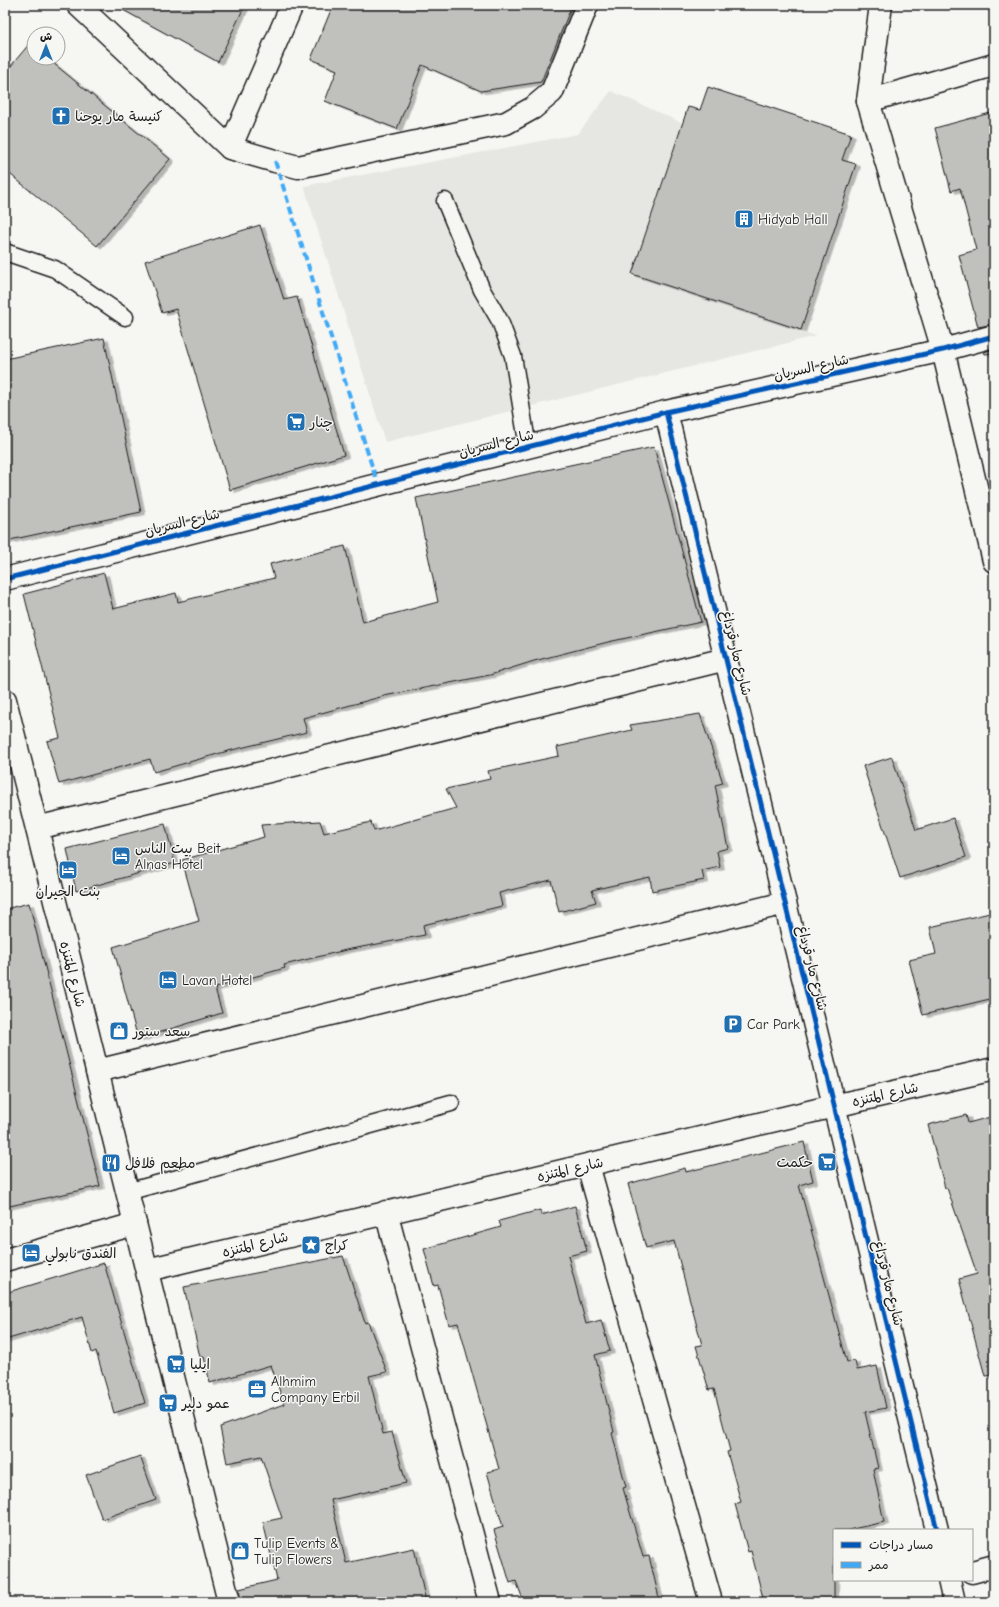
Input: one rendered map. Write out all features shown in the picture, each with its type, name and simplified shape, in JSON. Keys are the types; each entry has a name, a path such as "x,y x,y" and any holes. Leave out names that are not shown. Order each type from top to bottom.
{"street":[{"path":"78,5 230,148 298,167 506,123 533,108 552,92 587,5"},
{"path":"230,148 292,5"},
{"path":"881,5 868,101 943,350 994,561"},
{"path":"868,101 994,65"},
{"name":"شارع السريان","path":"5,580 666,412 943,350 994,336"},
{"name":"شارع مار قرداغ","path":"666,412 937,1529"},
{"path":"37,828 726,659"},
{"name":"شارع المتنزه","path":"5,700 229,1602"},
{"path":"97,1072 785,903"},
{"name":"شارع المتنزه","path":"147,1270 386,1212 994,1069"},
{"path":"588,1165 711,1602"},
{"path":"386,1212 490,1602"},
{"path":"5,1260 135,1224"},
{"path":"973,1572 994,1566"},
{"path":"949,1581 954,1602"}],"lane":[{"path":"445,201 482,290 500,321 513,356 528,448"},
{"path":"5,252 55,269 125,317"},
{"path":"127,1192 451,1103"}],"shaded area":[{"path":"611,91 682,123 632,274 816,336 385,442 304,186 578,134"}],"building":[{"path":"114,5 245,5 218,62"},
{"path":"333,5 572,5 541,82 481,91 422,65 397,129 325,101 337,70 311,59"},
{"name":"كنيسة مار يوحنا","path":"26,48 26,66 57,66 170,159 97,246 5,170 5,73"},
{"name":"Hidyab Hall","path":"708,87 851,134 842,160 856,164 801,330 632,274 688,107 700,110"},
{"path":"994,112 994,324 978,327 959,255 976,250 960,188 951,191 935,128"},
{"path":"260,225 284,300 297,297 344,455 230,490 176,309 162,313 145,261"},
{"path":"104,338 141,512 5,541 5,359"},
{"path":"994,349 994,353 985,354 984,352"},
{"path":"654,447 701,622 608,642 534,661 490,675 384,696 303,718 307,732 228,751 154,772 150,759 59,784 47,741 60,738 24,594 104,573 113,609 176,593 178,602 274,578 270,564 345,546 363,622 438,602 416,498"},
{"path":"700,714 723,783 715,785 728,848 717,851 720,867 702,871 704,880 652,891 650,877 592,890 596,902 559,912 551,880 499,893 502,906 423,925 425,935 346,950 284,965 285,968 215,988 222,1013 138,1039 113,947 199,921 182,860 264,837 261,825 320,821 324,833 371,822 374,831 456,808 446,789 490,779 488,771 559,756 557,747 632,730 630,725"},
{"path":"892,757 916,830 953,818 966,857 900,878 863,766"},
{"name":"بيت الناس Beit Alnas Hotel","path":"165,824 175,863 76,891 67,849"},
{"path":"29,903 100,1186 5,1207 5,909"},
{"path":"994,912 994,998 923,1015 909,960 936,954 930,927"},
{"path":"966,1115 968,1123 994,1116 994,1375 985,1376 959,1279 977,1274 947,1188 945,1188 928,1125"},
{"path":"804,1142 813,1181 799,1185 847,1362 855,1361 857,1370 877,1366 886,1408 865,1412 878,1468 873,1469 884,1522 852,1529 833,1529 834,1602 764,1602 751,1551 748,1552 735,1504 741,1502 727,1452 730,1451 714,1389 709,1390 696,1346 702,1345 674,1241 646,1248 628,1184 685,1168 686,1172"},
{"path":"575,1206 587,1251 568,1256 586,1324 601,1320 610,1351 595,1355 614,1432 612,1433 626,1487 623,1488 643,1557 649,1556 660,1602 524,1602 516,1581 510,1583 494,1530 503,1527 487,1472 499,1469 458,1323 449,1325 438,1285 434,1286 424,1249 501,1227 499,1221 540,1210 541,1215"},
{"path":"343,1256 365,1323 368,1322 387,1372 369,1376 383,1434 392,1432 406,1483 331,1500 346,1563 414,1548 426,1602 241,1602 239,1589 277,1580 263,1522 282,1518 261,1456 227,1463 220,1427 284,1404 271,1365 210,1383 204,1357 200,1357 184,1287"},
{"path":"104,1263 145,1403 114,1413 96,1351 92,1353 82,1317 5,1340 5,1293"},
{"path":"140,1456 156,1500 102,1519 86,1475"}],"marked path":[{"path":"275,161 378,485"}],"cycle path":[{"path":"5,579 666,412 943,350 994,336"},
{"path":"666,412 937,1529"}],"place":[{"name":"كنيسة مار يوحنا","path":"61,116"},
{"name":"Hidyab Hall","path":"744,219"},
{"name":"چنار","path":"296,422"},
{"name":"بيت الناس Beit Alnas Hotel","path":"121,856"},
{"name":"بنت الجيران","path":"68,870"},
{"name":"Lavan Hotel","path":"168,980"},
{"name":"Car Park","path":"733,1024"},
{"name":"سعد ستور","path":"119,1031"},
{"name":"حكمت","path":"827,1162"},
{"name":"مطعم فلافل","path":"111,1163"},
{"name":"كراج","path":"311,1245"},
{"name":"الفندق نابولي","path":"31,1253"},
{"name":"ايليا","path":"176,1364"},
{"name":"Alhmim Company Erbil","path":"257,1389"},
{"name":"عمو دلير","path":"168,1403"},
{"name":"Tulip Events & Tulip Flowers","path":"240,1551"}]}
